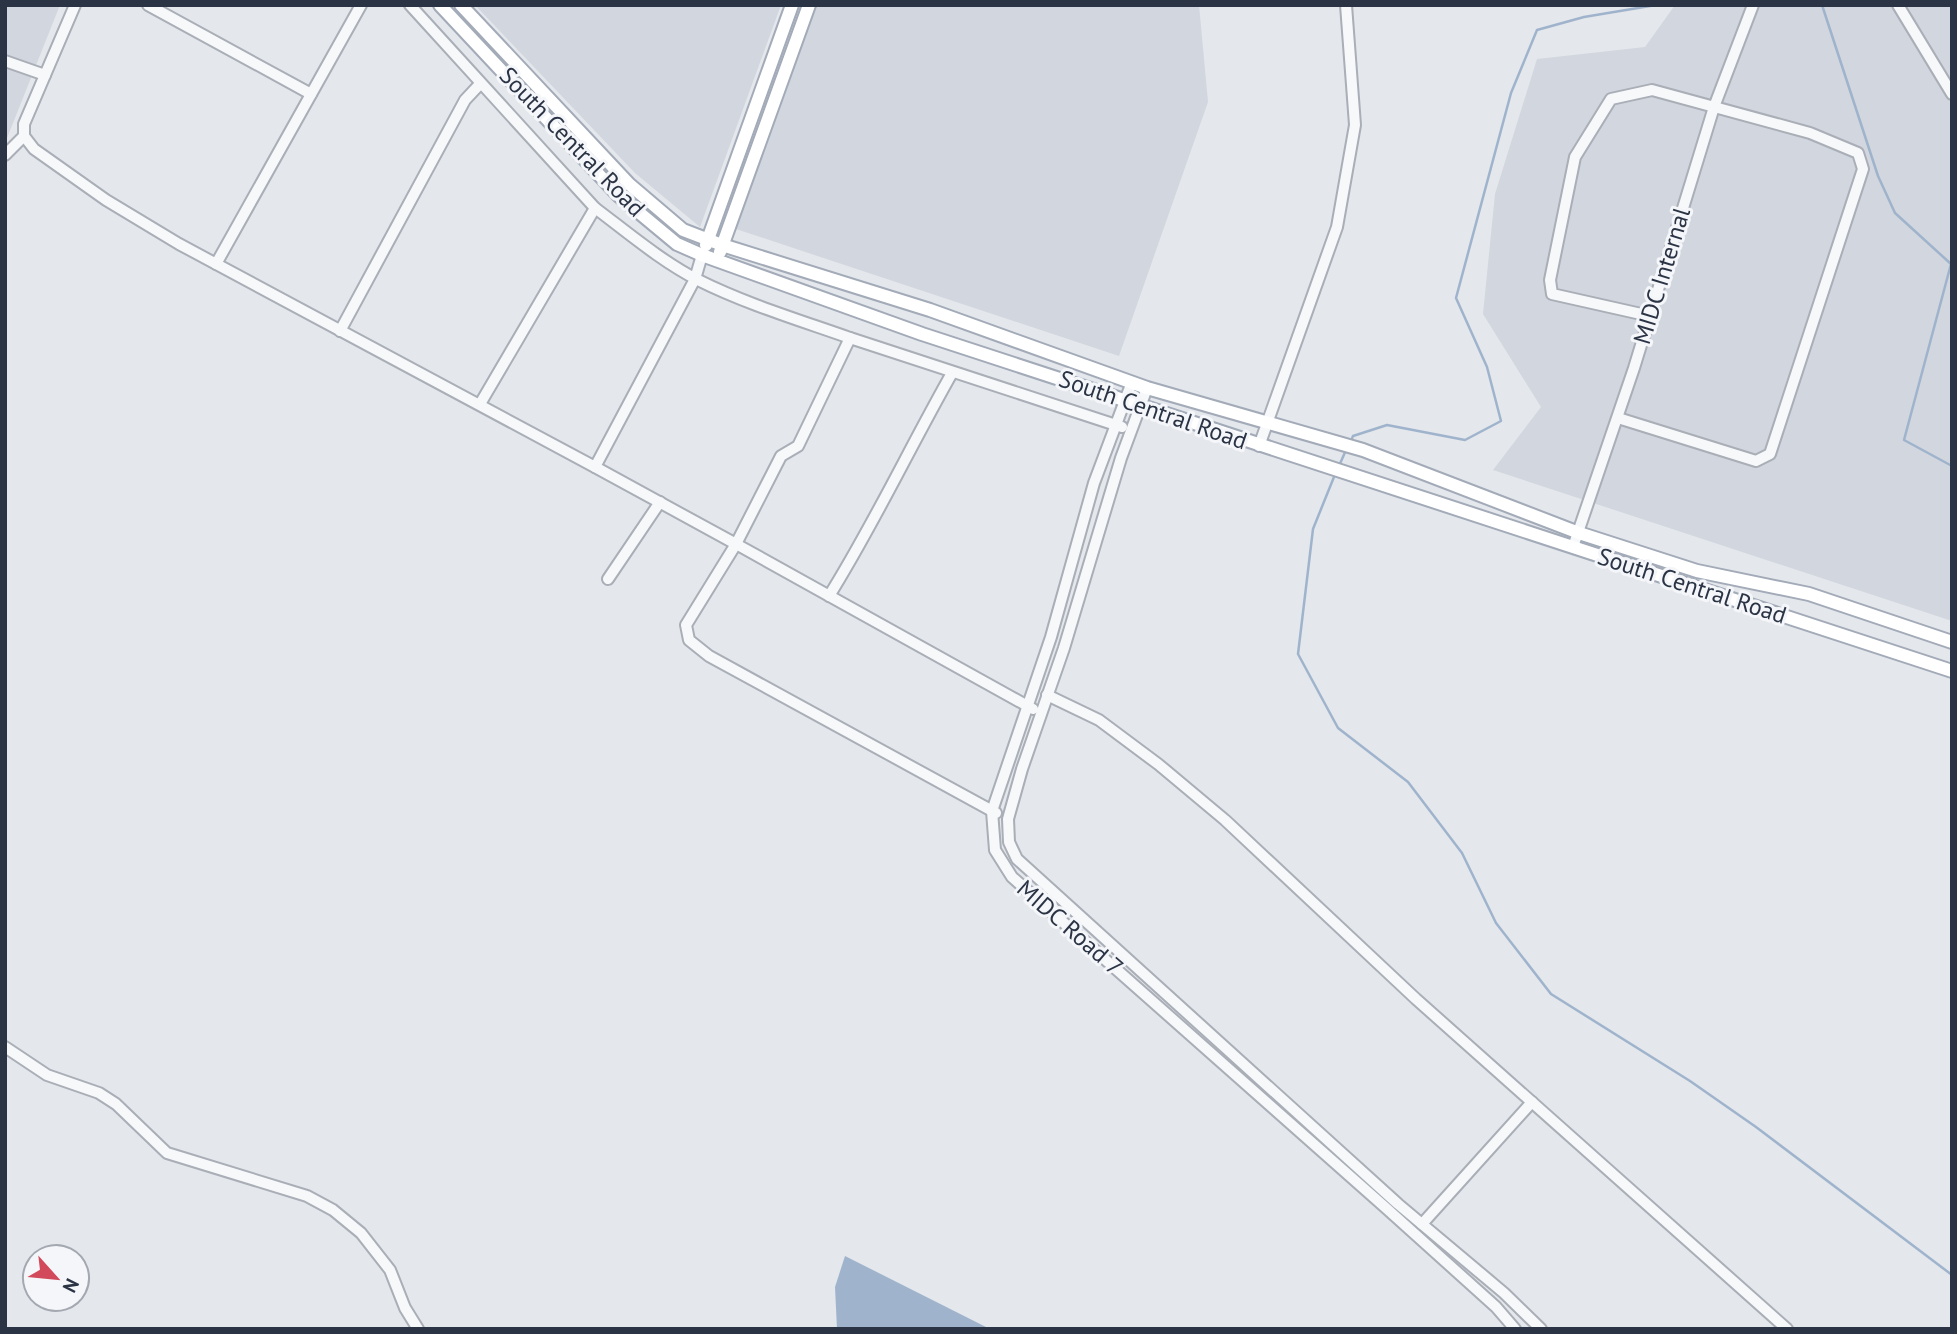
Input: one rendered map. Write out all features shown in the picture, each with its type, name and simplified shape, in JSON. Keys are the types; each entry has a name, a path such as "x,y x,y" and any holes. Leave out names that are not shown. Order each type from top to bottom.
{"main road":[{"path":"702,255 792,5"},
{"path":"717,260 809,5"},
{"name":"South Central Road","path":"453,8 629,184 683,230 722,245 930,310 1147,388 1348,446 1579,533 1697,571 1809,594 1952,642"},
{"name":"South Central Road","path":"453,8 618,195 677,244 922,334 1952,671"}],"street":[{"path":"75,5 24,124 24,136 34,149 106,200 216,264 480,404 1041,713"},
{"path":"148,5 311,94"},
{"path":"216,264 360,5"},
{"path":"410,5 596,208 695,279 745,301 850,338 1132,429"},
{"path":"1259,446 1337,227 1355,125 1346,5"},
{"name":"MIDC Internal","path":"1573,547 1618,418 1714,107 1753,5"},
{"path":"1898,5 1952,94"},
{"path":"5,61 46,75"},
{"path":"340,331 465,100 480,84"},
{"path":"1618,418 1756,461 1770,454 1863,169 1858,153 1810,133 1652,90 1611,99 1575,157 1556,236 1550,280 1552,294 1650,316"},
{"path":"5,155 24,136"},
{"path":"480,404 596,208"},
{"path":"595,467 695,279 702,255"},
{"path":"850,338 799,446 781,456 736,544 686,625 690,640 709,656 1008,819"},
{"path":"829,596 874,524 913,443 952,373"},
{"name":"MIDC Road 7","path":"1132,382 1094,483 1028,706 992,811 995,850 1012,877 1496,1307 1515,1329"},
{"name":"MIDC Road 7","path":"1147,388 1008,819 1009,842 1017,859 1069,907 1422,1224 1504,1293 1541,1329"},
{"path":"608,579 660,502"},
{"path":"1047,695 1098,720 1158,764 1225,820 1416,999 1787,1329"},
{"path":"1058,916 1069,907"},
{"path":"5,1047 47,1075 99,1093 117,1104 167,1153 307,1196 333,1210 361,1233 390,1270 405,1308 418,1329"},
{"path":"1278,1112 1287,1100"},
{"path":"1422,1224 1532,1102"},
{"path":"1496,1307 1504,1293"}],"shaded area":[{"path":"5,5 60,5 5,143"},
{"path":"475,5 781,5 700,227 635,173"},
{"path":"817,5 1199,5 1208,102 1119,356 736,229"},
{"path":"1675,5 1952,5 1952,621 1493,470 1541,407 1483,314 1495,194 1537,59 1645,47"}],"water":[{"path":"845,1256 990,1329 837,1329 835,1287"}],"waterway":[{"path":"1351,441 1353,436 1387,425 1465,440 1501,421 1487,367 1456,298 1511,93 1537,30 1584,17 1656,5"},
{"path":"1822,5 1878,176 1895,213 1951,264 1904,440 1952,466"},
{"path":"1339,466 1346,450"},
{"path":"1336,472 1313,529 1298,654 1338,728 1408,782 1462,853 1496,923 1551,994 1690,1081 1756,1127 1952,1275"}]}
